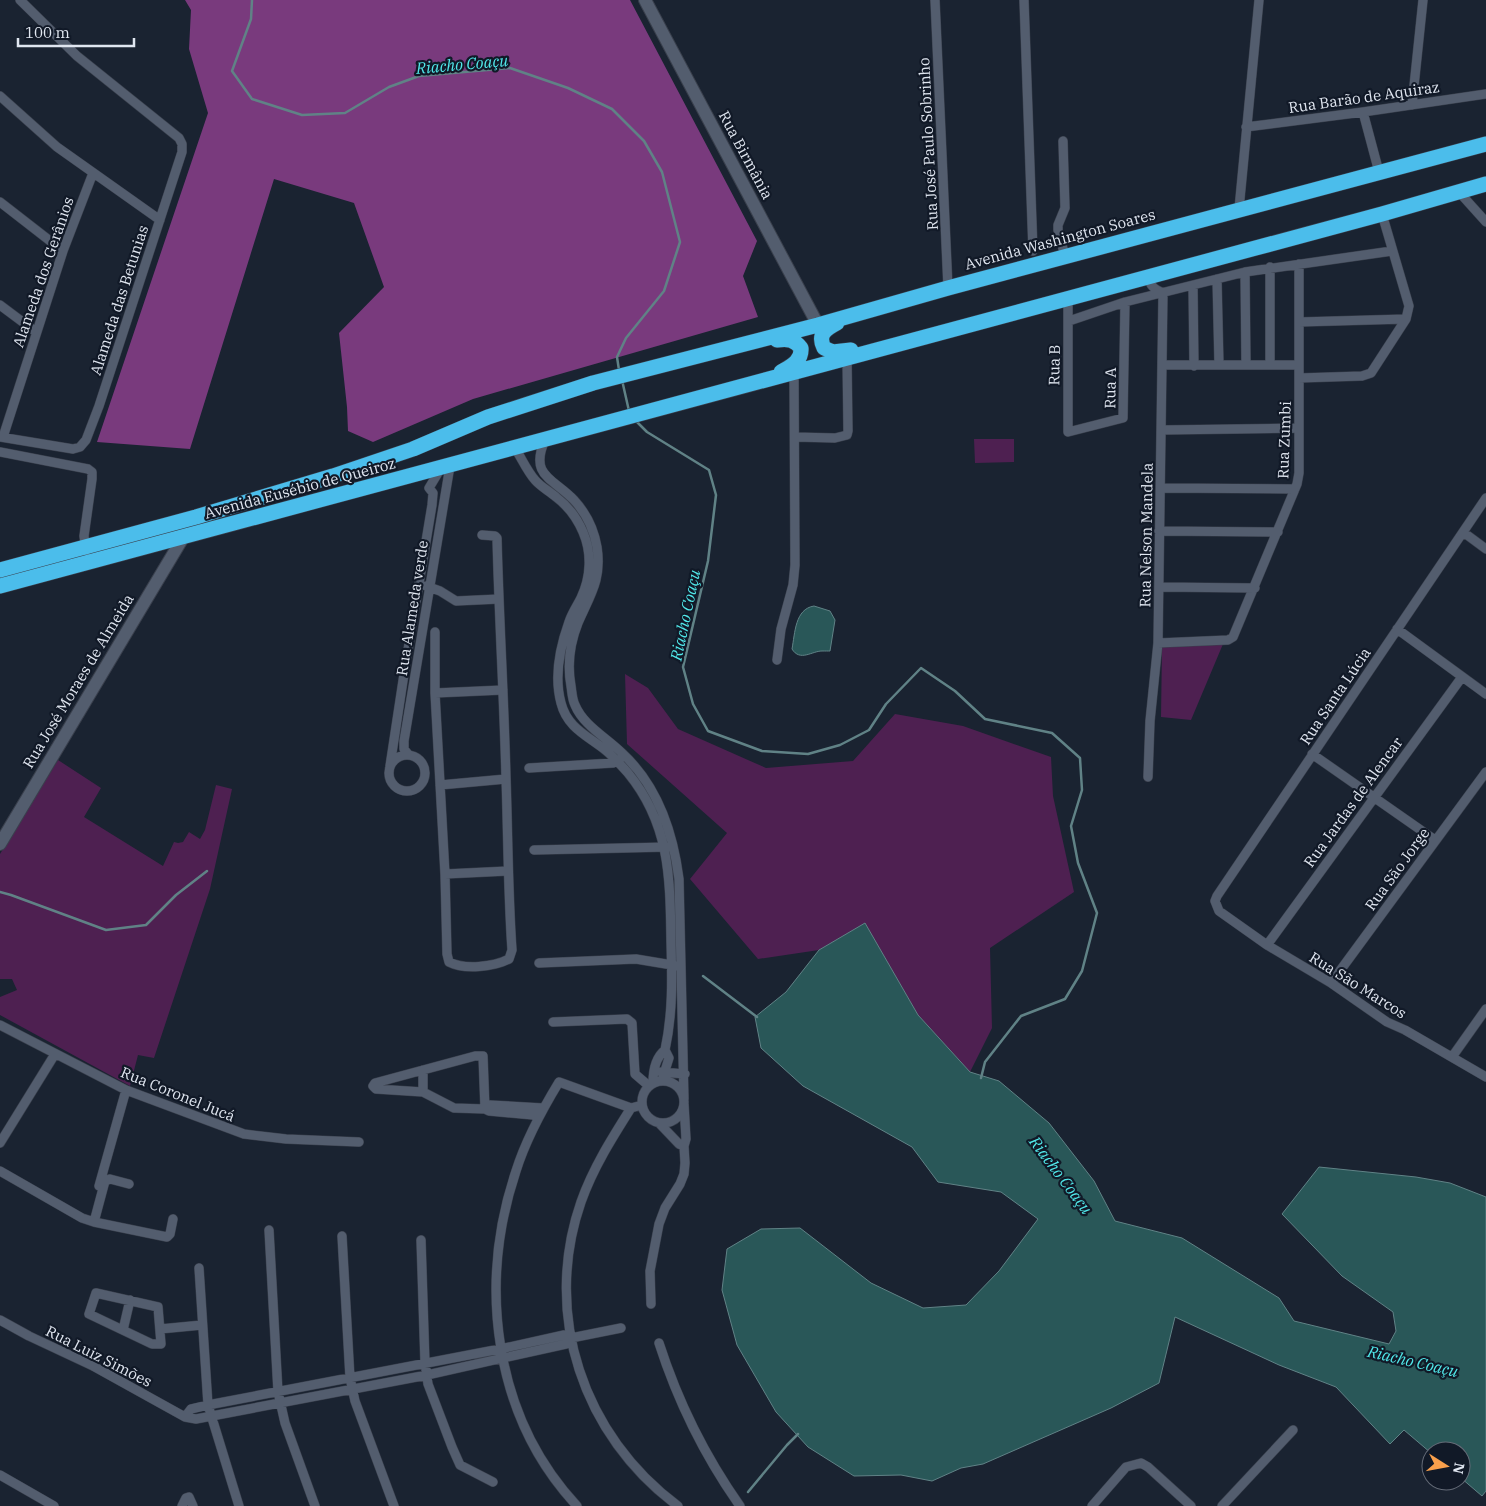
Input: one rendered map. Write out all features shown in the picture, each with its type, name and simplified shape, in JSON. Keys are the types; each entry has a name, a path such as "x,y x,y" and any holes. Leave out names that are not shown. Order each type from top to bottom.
{"highway":[{"name":"Avenida Washington Soares","path":"644,369 818,325 1064,256 1486,144"},
{"path":"768,378 1382,214 1486,184"},
{"path":"854,314 824,330 821,336 821,343 824,348 831,351 858,350 866,352"},
{"path":"760,340 788,339 796,342 801,348 800,357 796,362 768,378"},
{"name":"Avenida Eusébio de Queiroz","path":"0,570 85,548 340,474 413,449 488,418 593,383 644,369"},
{"name":"Avenida Eusébio de Queiroz","path":"0,586 545,440 768,378"}],"street":[{"name":"Alameda das Betunias","path":"1,437 72,449 77,449 84,444 182,152 182,144 179,138 77,56 20,0"},
{"name":"Rua Birmânia","path":"646,0 818,325"},
{"name":"Rua José Paulo Sobrinho","path":"936,0 948,288"},
{"path":"1024,0 1032,251"},
{"path":"1239,209 1259,0"},
{"path":"1412,105 1424,0"},
{"name":"Rua Barão de Aquiraz","path":"1246,127 1486,94"},
{"path":"0,96 57,147 160,220"},
{"path":"1364,112 1379,172"},
{"path":"1063,141 1065,208 1058,225 1058,230 1064,256"},
{"name":"Alameda dos Gerânios","path":"1,437 63,251 93,173"},
{"path":"1459,192 1486,222"},
{"path":"0,202 63,251"},
{"path":"1299,378 1362,376 1371,373 1406,319 1408,302 1382,214"},
{"path":"1069,321 1125,302 1245,272 1392,251"},
{"name":"Rua Zumbi","path":"1158,643 1228,640 1234,635 1297,484 1299,474 1299,264"},
{"path":"1270,267 1270,365"},
{"path":"1170,271 1174,290"},
{"path":"1245,272 1246,365"},
{"path":"1148,276 1149,284 1163,293"},
{"path":"1217,279 1219,365"},
{"path":"1193,286 1194,366"},
{"name":"Rua Nelson Mandela","path":"1148,777 1150,721 1158,643 1163,293"},
{"name":"Rua B","path":"1068,298 1068,432"},
{"name":"Rua A","path":"1068,432 1123,418 1125,302"},
{"path":"0,305 36,332"},
{"path":"1298,322 1406,319"},
{"path":"795,437 838,438 847,435 847,358"},
{"path":"1163,365 1299,366"},
{"path":"777,660 781,630 793,584 795,565 794,372"},
{"path":"1162,430 1299,428"},
{"path":"545,440 539,458 543,474 569,495 582,510 595,537 598,556 595,586 571,646 569,658 573,699 581,716 621,758 647,800 669,847 676,966 684,1043 686,1139 684,1146 684,1174 666,1208 655,1239 650,1271 650,1304"},
{"path":"515,448 535,480 562,502 574,516 583,531 588,548 589,566 586,583 566,631 560,656 559,683 564,711 572,724 583,734 621,758"},
{"path":"0,452 88,469 92,472 84,536 85,548 92,556 102,559"},
{"name":"Rua Alameda verde","path":"390,766 432,506 433,493 428,488 445,467"},
{"name":"Rua Alameda verde","path":"408,754 404,747 404,741 430,587 445,467"},
{"path":"1160,488 1295,489"},
{"name":"Rua Santa Lúcia","path":"1219,911 1216,904 1217,896 1486,498"},
{"path":"1159,531 1278,532"},
{"path":"1463,532 1486,549"},
{"path":"434,632 435,693 448,959 449,962 456,966 467,967 499,963 509,959 511,954 503,690 496,538 495,536 482,535"},
{"name":"Rua José Moraes de Almeida","path":"0,844 15,812 90,685 139,604 184,536"},
{"name":"Rua José Moraes de Almeida","path":"139,604 163,559 163,547 159,543"},
{"path":"418,585 430,587 456,601 499,599"},
{"path":"1159,587 1255,588"},
{"path":"1397,629 1486,694"},
{"name":"Rua Jardas de Alencar","path":"1267,945 1462,677"},
{"path":"559,683 565,680 570,682"},
{"path":"435,693 503,690"},
{"path":"561,702 573,699"},
{"path":"572,724 574,719 581,716"},
{"path":"583,734 588,731 590,725"},
{"path":"408,754 419,758 425,768 424,780 416,788 404,790 394,785 389,775 390,766 401,756 408,754"},
{"path":"1312,754 1435,840"},
{"path":"528,768 613,763 621,758"},
{"name":"Rua São Jorge","path":"1331,983 1486,772"},
{"path":"440,785 506,779"},
{"name":"Rua José Moraes de Almeida","path":"0,830 15,812"},
{"path":"534,850 669,847"},
{"path":"445,874 508,871"},
{"name":"Rua São Marcos","path":"1219,911 1267,945 1331,983 1387,1022 1486,1077"},
{"path":"539,963 636,960 676,966"},
{"path":"664,1076 668,1058 666,1046 676,966"},
{"path":"1452,1057 1486,1009"},
{"path":"554,1022 627,1019 632,1023 634,1074 651,1081 664,1076 685,1074"},
{"name":"Rua Coronel Jucá","path":"0,1024 54,1054 126,1090 244,1134 286,1139 359,1142"},
{"path":"684,1043 666,1046 658,1056 651,1081 643,1095 642,1105 649,1118 658,1123 679,1144 684,1146"},
{"path":"0,1143 54,1054"},
{"path":"485,1109 483,1056 476,1056 375,1083 373,1086 376,1089 424,1092 454,1108 485,1109 533,1115 538,1118"},
{"path":"423,1070 424,1092"},
{"path":"658,1123 674,1121 681,1114 684,1101 677,1085 668,1081 664,1076"},
{"path":"577,1506 552,1475 533,1445 516,1406 502,1359 496,1288 501,1227 516,1169 538,1118 559,1082 631,1108 642,1105"},
{"path":"92,1221 126,1090"},
{"path":"485,1109 490,1105 543,1108"},
{"path":"631,1108 596,1166 586,1188 576,1220 569,1252 566,1286 567,1319 574,1353 586,1388 612,1436 646,1478 678,1506"},
{"path":"0,1171 92,1221 167,1237 170,1234 173,1219"},
{"path":"92,1221 105,1181 110,1179 129,1184"},
{"path":"269,1230 278,1392 285,1424 315,1506"},
{"path":"342,1236 352,1389 394,1506"},
{"path":"421,1240 425,1363 428,1384 460,1465 493,1482"},
{"path":"199,1268 208,1405 236,1505"},
{"path":"96,1293 158,1307 160,1329 161,1344 152,1344 89,1314 96,1293"},
{"path":"124,1330 130,1300"},
{"name":"Rua Luiz Simões","path":"0,1320 93,1366 185,1417"},
{"path":"160,1329 202,1326"},
{"path":"571,1338 566,1344 427,1375 196,1419 185,1417 191,1409 208,1405 564,1335 571,1338 621,1328"},
{"path":"659,1343 675,1389 695,1434 716,1471 740,1506"},
{"path":"1222,1506 1293,1430"},
{"path":"1092,1506 1126,1467 1141,1463 1152,1470 1191,1506"},
{"path":"0,1475 54,1506"},
{"path":"182,1506 186,1498 189,1497 194,1506"}],"shaded area":[{"path":"185,0 630,0 757,241 743,276 758,317 473,399 373,442 348,431 339,333 384,287 354,203 274,179 190,449 97,442 208,113 189,49 191,10"},
{"path":"974,439 1014,439 1014,462 975,463"},
{"path":"1223,644 1191,720 1161,717 1162,645"},
{"path":"625,674 648,688 678,729 766,768 853,761 895,714 963,726 1051,757 1053,796 1074,892 990,948 992,1028 970,1072 918,1015 865,924 819,950 758,959 690,879 727,833 627,744"},
{"path":"58,760 101,788 84,817 163,866 174,842 183,842 189,832 200,839 205,830 216,785 232,789 210,889 154,1058 138,1055 130,1086 0,1015 0,997 17,990 12,979 0,979 0,854"}],"water":[{"path":"814,606 830,611 835,620 830,651 818,651 799,655 792,649 795,629 803,612"},
{"path":"865,923 918,1015 970,1072 999,1081 1049,1123 1094,1181 1115,1221 1182,1238 1279,1298 1294,1321 1389,1344 1396,1331 1393,1312 1342,1276 1282,1214 1319,1167 1416,1177 1450,1183 1486,1197 1486,1491 1482,1496 1471,1487 1471,1441 1421,1441 1421,1444 1404,1430 1390,1444 1336,1387 1279,1365 1175,1317 1159,1383 1111,1408 983,1464 961,1468 932,1481 901,1475 854,1476 808,1447 776,1412 737,1345 722,1290 727,1249 761,1229 800,1228 871,1283 923,1308 966,1305 999,1271 1038,1219 1001,1192 938,1182 912,1147 803,1086 761,1048 755,1017 786,992 819,950"}],"waterway":[{"name":"Riacho Coaçu","path":"252,0 251,19 232,71 252,99 302,115 345,113 389,87 419,76 510,68 568,88 612,109 644,141 662,172 680,242 664,291 626,338 617,357 619,370"},
{"name":"Riacho Coaçu","path":"622,380 629,411"},
{"name":"Riacho Coaçu","path":"636,421 647,432 709,470 716,495 708,561 683,667 693,704 708,731 762,751 808,754 840,745 869,730 886,704 921,668 955,691 985,719 1052,733 1080,758 1082,790 1071,826 1078,863 1097,913 1082,971 1065,999 1021,1016 985,1062 981,1078"},
{"path":"0,892 106,930 146,925 176,895 207,871"},
{"path":"703,976 757,1017"},
{"path":"748,1492 798,1434"}]}
